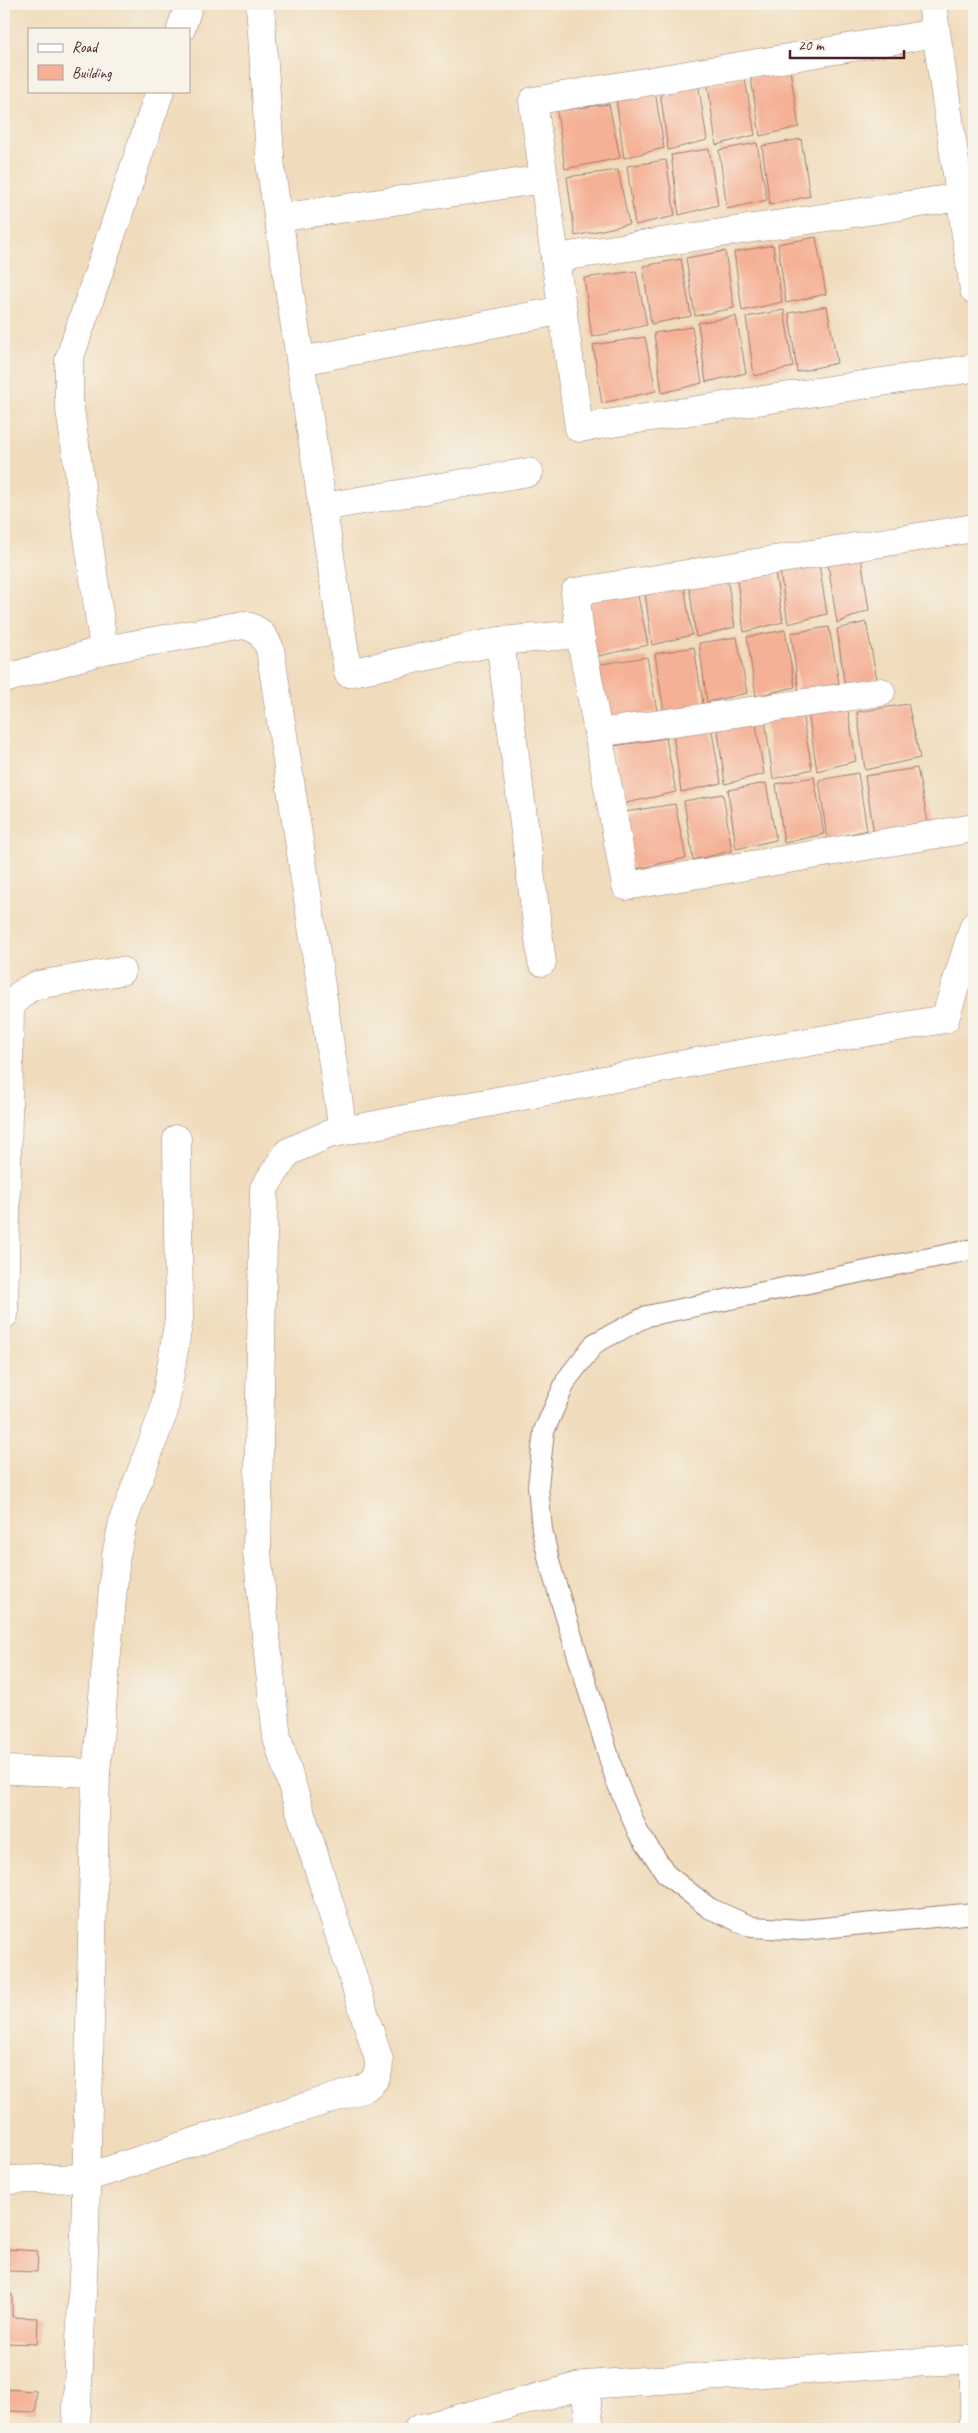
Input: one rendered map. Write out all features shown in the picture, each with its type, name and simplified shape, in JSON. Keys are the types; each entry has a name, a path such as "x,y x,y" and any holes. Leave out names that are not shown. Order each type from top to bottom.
{"street":[{"path":"181,28 189,4"},
{"path":"260,4 271,170 348,672 500,641 580,634"},
{"path":"932,4 974,290"},
{"path":"936,33 533,101 579,428 974,368"},
{"path":"104,650 69,402 69,360 160,92"},
{"path":"278,218 544,179"},
{"path":"555,258 961,197"},
{"path":"301,361 563,310"},
{"path":"323,507 529,472"},
{"path":"974,528 575,592 580,634 626,886 974,828"},
{"path":"4,679 104,650 243,625 254,628 265,636 270,649 343,1131"},
{"path":"500,641 542,962"},
{"path":"598,733 880,692"},
{"path":"4,2180 86,2178 236,2128 363,2089 374,2083 379,2072 379,2060 277,1738 257,1552 264,1188 288,1152 329,1134 343,1131 721,1057 945,1019 974,926"},
{"path":"4,1316 6,1052 10,1009 16,997 25,990 37,986 121,971"},
{"path":"76,2429 86,2178 96,1773 116,1555 124,1518 164,1411 179,1318 177,1139"},
{"path":"4,1770 96,1773"},
{"path":"418,2429 585,2385 974,2358 974,2423"},
{"path":"585,2385 590,2429"}],"lane":[{"path":"974,1249 647,1316 595,1343 567,1379 544,1431 538,1486 542,1530 550,1564 616,1780 638,1832 667,1875 709,1908 752,1927 803,1930 974,1914"}],"building":[{"path":"790,70 799,127 760,136 751,77"},
{"path":"745,79 755,135 716,145 708,85"},
{"path":"698,83 707,140 668,150 660,90"},
{"path":"655,91 664,148 624,158 616,98"},
{"path":"609,104 620,158 565,169 557,111"},
{"path":"801,139 810,196 770,205 762,146"},
{"path":"757,143 767,200 727,209 719,150"},
{"path":"709,149 718,205 679,215 671,155"},
{"path":"666,160 675,216 635,225 627,166"},
{"path":"618,170 629,224 575,236 567,177"},
{"path":"816,237 826,294 786,303 778,244"},
{"path":"773,245 782,302 742,311 734,252"},
{"path":"725,251 734,308 695,316 686,258"},
{"path":"681,259 691,316 651,324 643,266"},
{"path":"636,271 647,325 592,337 584,278"},
{"path":"827,306 837,363 797,372 789,313"},
{"path":"784,310 793,367 754,376 746,317"},
{"path":"736,316 746,373 706,382 698,323"},
{"path":"692,327 702,383 662,393 654,333"},
{"path":"645,337 656,391 602,403 593,345"},
{"path":"861,557 869,610 837,623 828,564"},
{"path":"818,558 827,614 788,624 779,564"},
{"path":"774,566 783,622 744,632 736,572"},
{"path":"726,571 735,627 696,637 688,577"},
{"path":"683,579 692,635 652,645 644,586"},
{"path":"637,591 648,645 594,657 586,599"},
{"path":"866,622 877,679 845,687 837,629"},
{"path":"829,627 839,683 799,693 791,633"},
{"path":"785,630 795,687 756,696 747,637"},
{"path":"737,637 747,693 707,702 699,643"},
{"path":"694,647 703,704 664,713 655,654"},
{"path":"647,657 657,711 603,723 595,665"},
{"path":"847,704 856,761 817,771 808,711"},
{"path":"908,704 920,758 865,770 857,712"},
{"path":"802,713 812,769 773,779 765,719"},
{"path":"755,718 764,774 725,784 717,724"},
{"path":"711,726 721,783 681,792 673,733"},
{"path":"666,738 676,792 622,804 614,746"},
{"path":"917,768 928,822 874,834 865,776"},
{"path":"858,773 867,830 827,840 819,780"},
{"path":"814,777 824,834 784,843 776,784"},
{"path":"766,783 776,840 736,849 728,790"},
{"path":"723,794 732,851 693,860 684,801"},
{"path":"675,804 686,858 632,870 624,812"},
{"path":"4,2249 38,2251 37,2272 8,2271 8,2287 4,2286"},
{"path":"4,2294 12,2294 12,2317 38,2318 37,2344 4,2343"},
{"path":"4,2389 36,2391 36,2412 7,2411 6,2427 4,2426"}]}
